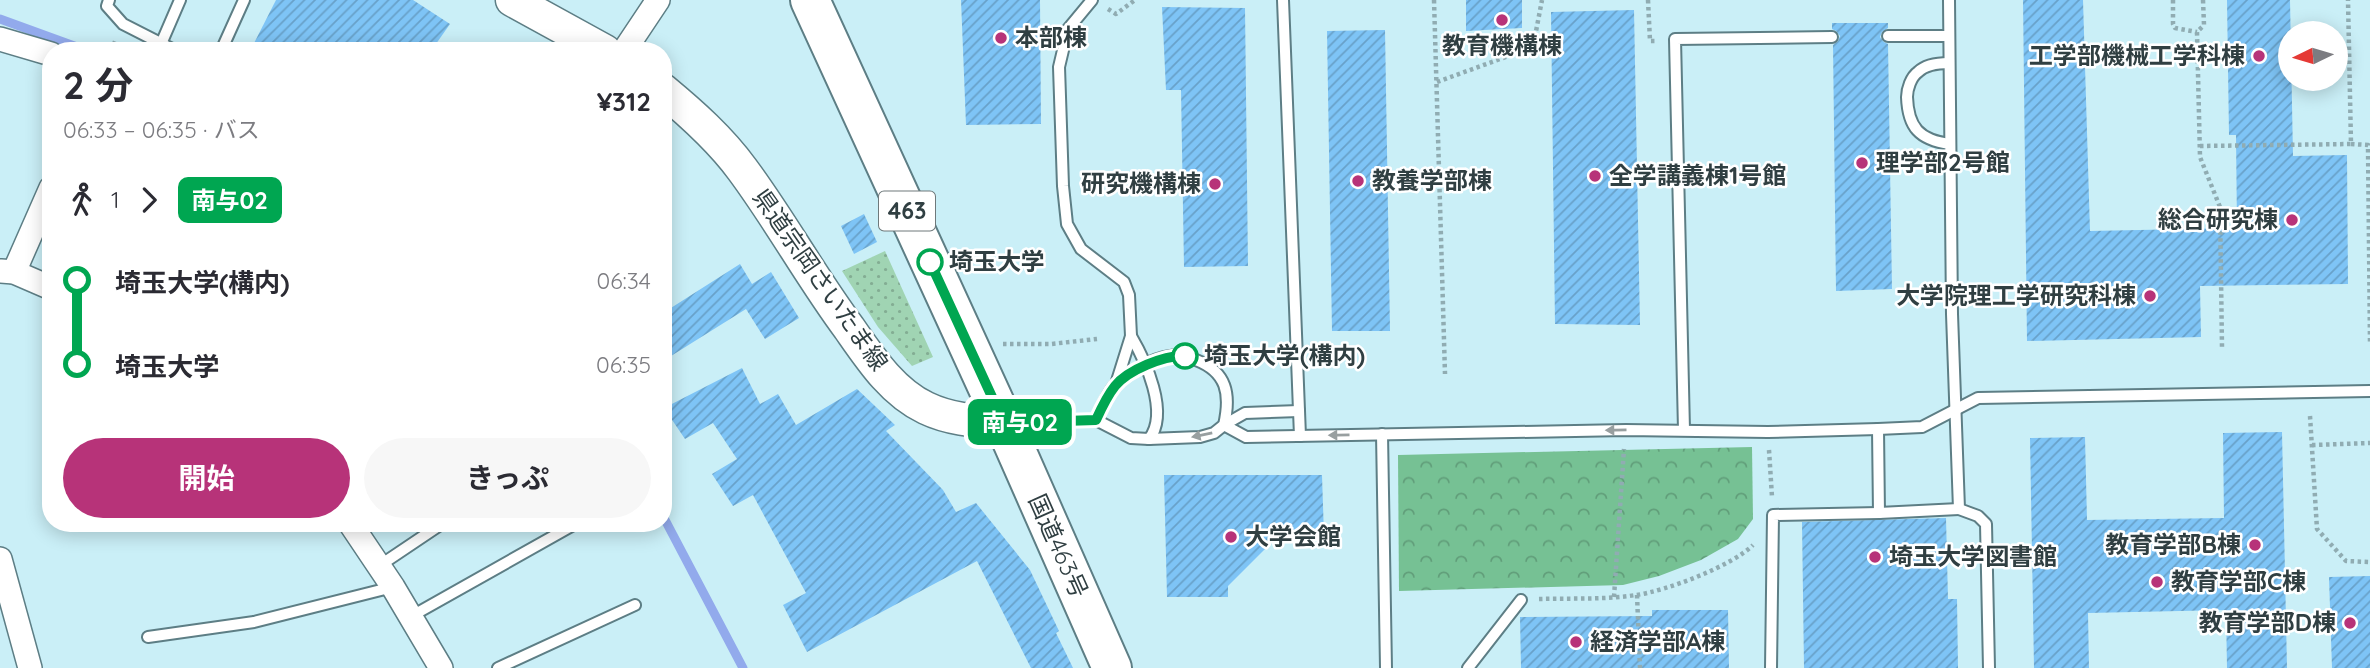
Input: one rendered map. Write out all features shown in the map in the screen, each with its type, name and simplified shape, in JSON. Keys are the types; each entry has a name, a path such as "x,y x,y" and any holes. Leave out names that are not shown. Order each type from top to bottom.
{"highway":[{"name":"463","path":"810,0 1004,423"},
{"name":"国道463号","path":"1004,423 1112,668"}],"main road":[{"path":"512,0 589,42"},
{"name":"県道宗岡さいたま線","path":"672,98 712,133 742,168 836,311 872,360 897,388 924,407 946,416 1004,423"}],"street":[{"path":"630,42 658,0"},
{"path":"0,39 42,51"},
{"path":"42,205 7,272 42,286"},
{"path":"356,532 393,587 441,668"},
{"path":"0,559 30,668"}],"lane":[{"path":"109,0 107,6 123,24 157,42"},
{"path":"162,42 180,0"},
{"path":"225,42 244,0"},
{"path":"1283,0 1300,436"},
{"path":"1949,0 1959,509"},
{"path":"1092,1 1068,29 1059,67 1067,224 1082,249 1124,282 1129,295 1131,336 1116,384 1096,420"},
{"path":"1888,36 1949,36"},
{"path":"1684,430 1675,40 1832,37"},
{"path":"1950,62 1933,64 1917,72 1908,89 1908,117 1918,132 1935,142 1950,144"},
{"path":"1131,336 1147,365 1153,388 1157,423 1156,431 1149,439"},
{"path":"1116,384 1147,365 1171,355 1185,356 1217,370 1224,382 1228,410 1224,425"},
{"path":"1224,425 1246,437 1626,430 1768,432 1878,429 1922,427 1978,398 2370,391"},
{"path":"1004,423 1096,420 1131,438 1200,437 1214,432 1245,413 1299,411"},
{"path":"1878,429 1879,513"},
{"path":"1382,434 1386,668"},
{"path":"1771,668 1773,515 1959,509 1978,516 1986,524 1989,668"},
{"path":"379,566 430,532"},
{"path":"410,617 561,532"},
{"path":"148,637 254,622 393,587"},
{"path":"1468,668 1521,600"},
{"path":"498,668 635,605"}],"path":[{"path":"1092,1 1116,14 1135,0"},
{"path":"1434,0 1445,374"},
{"path":"1437,82 1533,47 1542,0"},
{"path":"1648,0 1650,41 1675,40"},
{"path":"2173,0 2175,27 2197,32"},
{"path":"2203,0 2204,25 2197,32 2200,157 2220,207 2222,347"},
{"path":"2348,0 2351,144"},
{"path":"2200,146 2368,145 2370,343"},
{"path":"995,344 1051,344 1097,339"},
{"path":"2310,416 2317,529 2346,561 2370,562"},
{"path":"1614,597 1626,430"},
{"path":"1521,600 1637,595 1709,571 1744,555 1763,535 1773,515 1768,432"},
{"path":"2312,445 2370,443"},
{"path":"1637,595 1640,668"}],"green space":[{"path":"885,251 933,357 912,366 878,327 842,271"},
{"path":"1752,447 1753,519 1738,539 1701,560 1659,576 1623,585 1399,591 1398,455"}],"building":[{"path":"276,0 413,0 450,24 437,42 255,42"},
{"name":"本部棟","path":"961,0 1040,0 1041,124 966,125"},
{"name":"教育機構棟","path":"1466,0 1522,0 1522,28 1466,31"},
{"path":"2023,0 2083,0 2090,231 2237,228 2236,135 2229,135 2227,0 2290,0 2290,21 2278,21 2278,91 2292,91 2293,156 2347,155 2348,284 2200,286 2201,337 2027,341"},
{"name":"研究機構棟","path":"1162,7 1245,8 1248,266 1184,267 1181,90 1166,90"},
{"name":"全学講義棟1号館","path":"1634,10 1640,325 1555,324 1551,12"},
{"name":"理学部2号館","path":"1832,23 1888,23 1888,28 1880,37 1888,44 1892,289 1836,291 1833,45 1840,36 1832,29"},
{"name":"教養学部棟","path":"1385,30 1390,331 1332,331 1327,31"},
{"path":"864,214 877,242 854,254 841,226"},
{"path":"740,264 752,284 771,272 799,318 765,339 746,309 672,355 672,307"},
{"path":"742,368 760,404 778,394 796,425 857,389 895,425 886,431 943,490 956,512 976,503 1030,570 1073,668 1031,668 977,561 807,652 783,605 806,593 753,495 733,506 712,474 737,459 713,423 685,439 672,420 672,404"},
{"path":"2282,432 2287,668 2227,668 2226,610 2088,613 2089,668 2034,668 2030,438 2085,437 2087,520 2224,518 2223,433"},
{"name":"大学会館","path":"1164,475 1322,475 1324,536 1277,537 1228,586 1228,597 1167,597"},
{"name":"埼玉大学図書館","path":"1946,518 1948,599 1957,599 1958,668 1804,668 1802,522"},
{"name":"教育学部D棟","path":"2370,576 2370,668 2332,668 2329,577"},
{"path":"1652,610 1728,610 1729,668 1521,668 1520,617 1652,616"}],"waterway":[{"path":"0,19 63,42"},
{"path":"671,532 743,668"}],"bus line":[{"name":"南与02","path":"930,262 1004,423 1096,420 1116,384 1157,359 1171,355 1185,356"}],"place":[{"name":"教育機構棟","path":"1502,20"},
{"name":"本部棟","path":"1001,38"},
{"name":"工学部機械工学科棟","path":"2259,56"},
{"name":"理学部2号館","path":"1862,163"},
{"name":"全学講義棟1号館","path":"1595,176"},
{"name":"教養学部棟","path":"1358,181"},
{"name":"研究機構棟","path":"1215,184"},
{"name":"総合研究棟","path":"2292,220"},
{"name":"埼玉大学","path":"930,262"},
{"name":"大学院理工学研究科棟","path":"2150,296"},
{"name":"埼玉大学(構内)","path":"1185,356"},
{"name":"大学会館","path":"1231,537"},
{"name":"教育学部B棟","path":"2255,545"},
{"name":"埼玉大学図書館","path":"1875,557"},
{"name":"教育学部C棟","path":"2157,582"},
{"name":"教育学部D棟","path":"2350,623"},
{"name":"経済学部A棟","path":"1576,642"}]}
